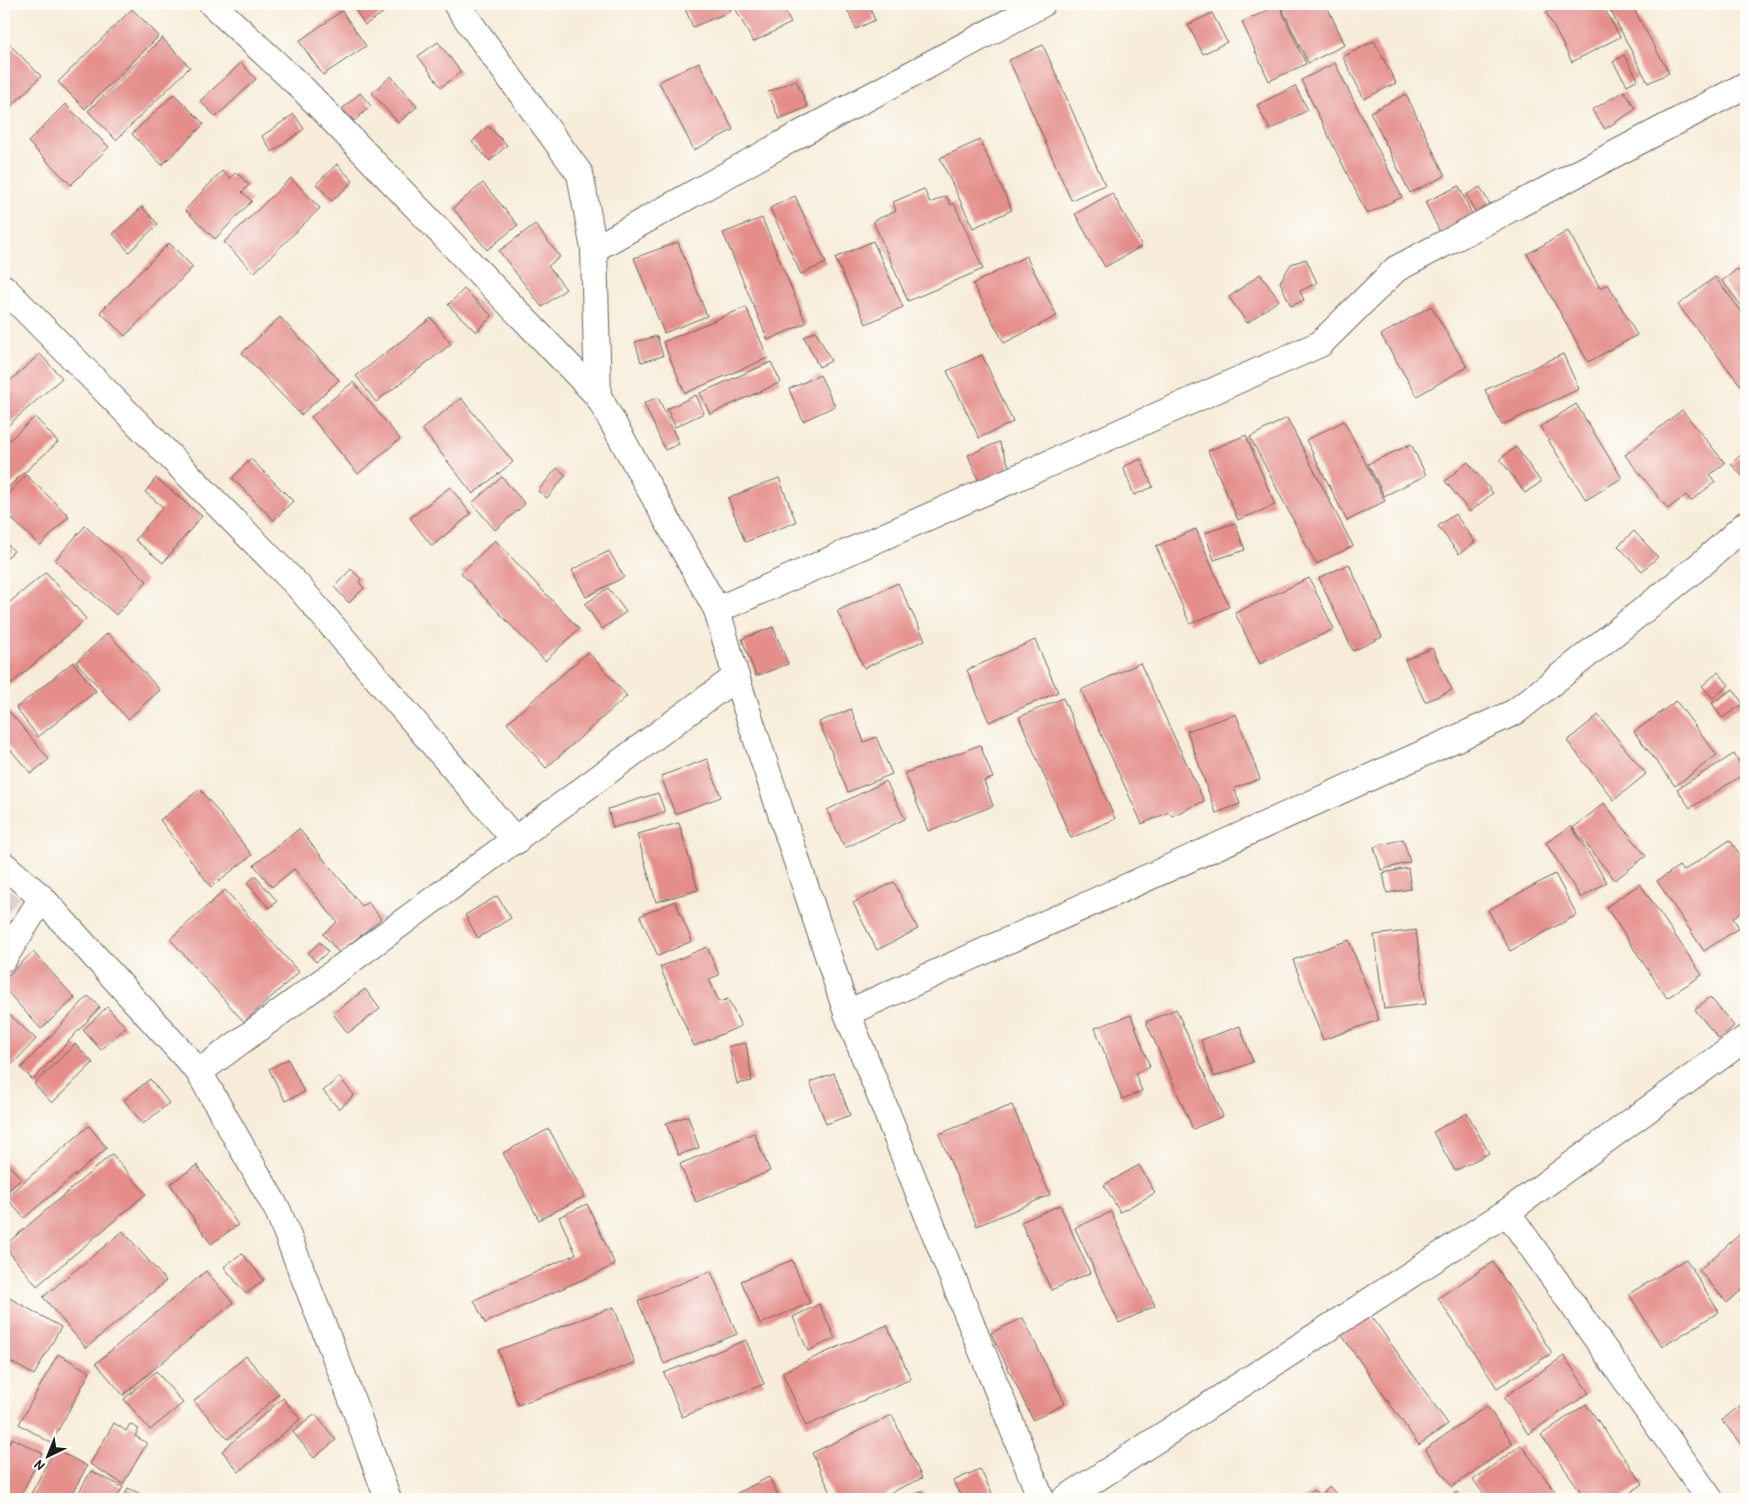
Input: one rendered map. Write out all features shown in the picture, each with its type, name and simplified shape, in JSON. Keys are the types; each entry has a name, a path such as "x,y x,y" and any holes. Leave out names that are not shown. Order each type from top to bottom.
{"street":[{"path":"212,4 304,90 598,396 717,610 736,678 847,1013 1041,1499"},
{"path":"456,4 580,174 594,249 598,396"},
{"path":"594,249 800,134 1042,4"},
{"path":"717,610 1320,344 1396,269 1746,86"},
{"path":"4,288 298,586 516,841"},
{"path":"847,1013 1515,712 1704,562 1746,524"},
{"path":"199,1072 736,678"},
{"path":"4,865 42,898 199,1072 278,1211 346,1384 388,1499"},
{"path":"4,958 42,898"},
{"path":"1065,1499 1506,1212 1746,1038"},
{"path":"1506,1212 1710,1499"}],"shaded area":[{"path":"4,885 19,897 4,917"}],"building":[{"path":"396,4 365,25 352,5"},
{"path":"683,4 728,4 731,11 693,27"},
{"path":"733,4 781,4 791,23 753,42"},
{"path":"854,4 868,4 875,20 856,29 846,7"},
{"path":"1280,4 1326,4 1345,45 1308,63"},
{"path":"1562,4 1602,4 1620,37 1572,62 1546,12"},
{"path":"1607,4 1631,4 1669,73 1648,83"},
{"path":"1279,5 1306,64 1269,81 1242,22"},
{"path":"132,9 159,36 85,109 58,82"},
{"path":"342,11 366,46 323,75 299,41"},
{"path":"1212,13 1227,42 1203,54 1188,25"},
{"path":"162,38 190,67 116,140 88,111"},
{"path":"4,39 41,76 4,114"},
{"path":"1374,41 1396,83 1364,99 1343,57"},
{"path":"438,42 461,72 441,87 418,56"},
{"path":"1043,45 1105,185 1071,200 1009,60"},
{"path":"1624,55 1638,79 1627,85 1613,62"},
{"path":"699,62 733,130 694,150 659,82"},
{"path":"241,63 256,79 216,117 200,101"},
{"path":"1335,63 1402,197 1367,214 1301,80"},
{"path":"391,76 417,107 398,123 372,93"},
{"path":"796,80 808,107 779,119 768,92"},
{"path":"1295,86 1308,110 1270,130 1257,105"},
{"path":"1624,91 1636,109 1605,129 1592,110"},
{"path":"360,93 371,106 354,121 342,109"},
{"path":"174,94 204,124 162,165 132,134"},
{"path":"1406,94 1445,176 1410,193 1370,112"},
{"path":"65,104 109,147 71,185 28,142"},
{"path":"294,114 304,129 272,152 262,136"},
{"path":"488,126 507,145 490,161 472,142"},
{"path":"980,140 1012,210 973,228 940,158"},
{"path":"337,164 353,181 332,201 316,184"},
{"path":"222,171 230,178 236,172 249,185 242,192 252,201 215,239 185,210"},
{"path":"291,178 320,208 254,273 224,242"},
{"path":"483,183 518,225 487,250 453,208"},
{"path":"1459,186 1473,216 1440,232 1425,202"},
{"path":"1480,187 1495,213 1480,221 1466,195"},
{"path":"924,189 930,203 946,196 951,205 954,203 983,269 908,301 873,221 896,211 893,202"},
{"path":"1112,193 1142,246 1105,267 1075,214"},
{"path":"795,196 826,263 801,274 770,208"},
{"path":"142,207 158,224 129,252 113,234"},
{"path":"762,218 806,323 768,340 723,233"},
{"path":"535,224 560,257 548,266 566,289 542,307 499,251"},
{"path":"1568,231 1600,288 1608,284 1637,335 1588,362 1527,254"},
{"path":"873,241 903,307 866,324 835,258"},
{"path":"678,242 707,316 664,333 634,258"},
{"path":"169,243 193,267 125,336 100,312"},
{"path":"1026,256 1057,316 1004,343 973,284"},
{"path":"1306,259 1317,283 1300,291 1304,300 1291,306 1280,282 1291,264"},
{"path":"1737,269 1746,280 1746,301 1741,305 1722,281"},
{"path":"1260,274 1279,300 1247,323 1229,297"},
{"path":"1715,277 1746,317 1746,392 1678,305"},
{"path":"464,289 492,316 476,332 448,305"},
{"path":"1431,306 1467,367 1417,396 1381,335"},
{"path":"746,307 768,358 685,393 663,342"},
{"path":"280,317 339,380 301,415 242,353"},
{"path":"431,318 451,344 376,402 356,376"},
{"path":"816,331 831,361 819,367 804,337"},
{"path":"657,336 663,356 641,362 635,342"},
{"path":"40,354 62,378 4,429 4,386"},
{"path":"1563,354 1579,389 1502,425 1485,390"},
{"path":"982,355 1013,422 979,438 947,371"},
{"path":"771,362 781,382 710,414 700,393"},
{"path":"820,375 835,406 803,421 789,389"},
{"path":"353,382 400,439 358,474 311,417"},
{"path":"696,395 704,413 675,427 667,409"},
{"path":"658,397 679,444 665,450 644,403"},
{"path":"461,398 513,462 473,494 422,429"},
{"path":"1576,404 1622,478 1586,500 1540,427"},
{"path":"1682,410 1725,463 1710,475 1715,482 1691,501 1686,495 1668,509 1625,455"},
{"path":"35,417 58,442 4,491 4,445"},
{"path":"1287,418 1353,546 1316,564 1250,437"},
{"path":"1344,421 1385,501 1347,521 1306,440"},
{"path":"1246,435 1275,505 1238,520 1208,451"},
{"path":"999,442 1010,468 979,482 968,455"},
{"path":"1411,444 1426,475 1384,496 1368,464"},
{"path":"1516,447 1541,482 1525,493 1500,459"},
{"path":"1746,450 1746,480 1731,464"},
{"path":"251,459 293,501 274,520 232,478"},
{"path":"1141,459 1153,487 1134,495 1123,467"},
{"path":"1468,462 1493,493 1470,512 1445,481"},
{"path":"557,468 566,475 547,498 538,491"},
{"path":"26,475 69,516 40,546 4,511 4,498"},
{"path":"502,477 525,504 495,530 472,503"},
{"path":"156,478 202,516 163,563 135,540 163,507 145,492"},
{"path":"779,478 796,522 745,542 728,498"},
{"path":"450,487 471,514 432,546 410,518"},
{"path":"1455,514 1475,542 1459,554 1438,526"},
{"path":"1235,523 1245,550 1214,560 1205,533"},
{"path":"85,526 147,581 116,615 55,560"},
{"path":"1196,529 1229,607 1190,624 1156,546"},
{"path":"1634,531 1658,557 1642,571 1618,546"},
{"path":"495,540 579,629 545,661 461,573"},
{"path":"4,541 14,551 4,561"},
{"path":"609,551 624,577 586,597 572,570"},
{"path":"1349,564 1382,637 1353,651 1319,578"},
{"path":"351,569 361,579 359,582 364,588 349,603 334,587"},
{"path":"46,572 86,619 4,690 4,607"},
{"path":"1309,578 1334,629 1260,664 1235,613"},
{"path":"898,583 925,640 864,668 837,611"},
{"path":"608,588 626,612 602,629 585,604"},
{"path":"773,627 788,664 756,676 742,639"},
{"path":"108,633 160,690 128,719 76,662"},
{"path":"1035,640 1058,692 989,722 967,670"},
{"path":"1432,648 1452,690 1425,702 1405,660"},
{"path":"588,652 627,696 546,768 507,723"},
{"path":"73,662 96,691 38,737 16,708"},
{"path":"1140,663 1204,801 1172,816 1169,812 1142,824 1081,690"},
{"path":"1718,672 1729,685 1713,698 1702,686"},
{"path":"1733,689 1743,704 1722,718 1712,703"},
{"path":"1063,698 1115,819 1071,838 1019,717"},
{"path":"1676,701 1717,755 1675,786 1634,732"},
{"path":"7,709 49,759 31,774 4,742 4,712"},
{"path":"851,709 864,742 876,737 892,774 848,792 819,722"},
{"path":"1236,714 1260,779 1234,788 1240,804 1216,813 1187,731"},
{"path":"1598,715 1646,774 1614,800 1567,741"},
{"path":"980,745 993,778 984,781 993,806 928,831 905,773"},
{"path":"1734,754 1746,773 1690,808 1677,789"},
{"path":"707,759 721,797 675,814 661,776"},
{"path":"886,781 905,819 845,848 827,810"},
{"path":"200,789 252,855 211,887 160,820"},
{"path":"658,793 665,812 613,828 608,809"},
{"path":"1604,803 1646,856 1615,880 1573,828"},
{"path":"679,823 698,890 656,902 637,834"},
{"path":"1571,826 1607,882 1581,898 1546,843"},
{"path":"299,829 362,906 368,902 381,919 339,953 323,934 337,922 294,869 272,887 254,865"},
{"path":"1403,839 1410,862 1381,870 1374,847"},
{"path":"1730,840 1746,864 1746,909 1733,918 1739,928 1704,951 1657,881 1679,866 1683,871"},
{"path":"1408,868 1411,889 1387,893 1383,873"},
{"path":"1555,874 1577,915 1510,951 1488,910"},
{"path":"255,876 277,901 269,908 247,883"},
{"path":"894,882 918,929 877,950 853,903"},
{"path":"1640,884 1702,975 1667,998 1606,907"},
{"path":"225,890 299,972 244,1022 170,939"},
{"path":"497,896 511,918 478,938 465,915"},
{"path":"675,901 692,941 658,956 640,916"},
{"path":"1416,930 1426,1004 1384,1009 1374,935"},
{"path":"1349,940 1379,1020 1323,1040 1293,960"},
{"path":"320,942 328,952 316,962 308,953"},
{"path":"707,947 719,975 709,979 719,1002 728,999 741,1026 694,1046 660,967"},
{"path":"33,952 75,998 41,1029 4,988 4,979"},
{"path":"365,989 380,1009 348,1033 333,1014"},
{"path":"88,996 100,1007 33,1080 21,1068"},
{"path":"1710,997 1734,1026 1719,1039 1695,1010"},
{"path":"107,1007 126,1027 101,1050 83,1030"},
{"path":"1176,1009 1223,1116 1193,1129 1146,1022"},
{"path":"9,1014 36,1039 7,1070 4,1066 4,1019"},
{"path":"1131,1015 1150,1067 1135,1073 1142,1091 1122,1099 1095,1028"},
{"path":"1240,1026 1253,1062 1214,1077 1201,1040"},
{"path":"746,1043 752,1081 737,1084 729,1046"},
{"path":"75,1044 93,1063 52,1103 34,1084"},
{"path":"288,1059 304,1092 285,1101 269,1069"},
{"path":"834,1073 850,1115 826,1124 810,1082"},
{"path":"339,1077 354,1095 339,1109 323,1091"},
{"path":"150,1079 169,1103 143,1124 124,1100"},
{"path":"1012,1105 1050,1195 977,1226 939,1134"},
{"path":"1467,1113 1489,1153 1455,1171 1433,1132"},
{"path":"688,1116 699,1148 678,1155 666,1123"},
{"path":"89,1126 107,1148 24,1218 6,1197"},
{"path":"549,1129 585,1196 539,1220 503,1153"},
{"path":"754,1133 770,1171 696,1202 680,1164"},
{"path":"112,1154 146,1194 37,1286 4,1246"},
{"path":"4,1159 21,1179 4,1195"},
{"path":"197,1165 238,1225 211,1244 170,1184"},
{"path":"1139,1165 1155,1193 1120,1212 1104,1185"},
{"path":"587,1204 615,1265 485,1323 474,1300 576,1254 559,1217"},
{"path":"1060,1205 1090,1273 1051,1290 1021,1222"},
{"path":"1111,1212 1155,1306 1119,1323 1075,1228"},
{"path":"1746,1229 1746,1286 1727,1303 1699,1270"},
{"path":"123,1231 166,1281 86,1348 43,1297"},
{"path":"242,1253 264,1280 246,1294 224,1267"},
{"path":"1686,1259 1719,1312 1662,1347 1629,1294"},
{"path":"792,1260 810,1303 760,1324 741,1281"},
{"path":"1493,1262 1552,1353 1497,1388 1438,1298"},
{"path":"206,1271 233,1303 123,1395 96,1363"},
{"path":"711,1271 737,1334 664,1364 638,1301"},
{"path":"1746,1295 1746,1308 1740,1300"},
{"path":"6,1296 61,1327 34,1375 4,1358 4,1301"},
{"path":"819,1304 835,1338 808,1351 793,1317"},
{"path":"614,1307 635,1363 518,1405 498,1350"},
{"path":"1367,1310 1448,1424 1419,1445 1338,1330"},
{"path":"1023,1318 1065,1404 1033,1420 991,1333"},
{"path":"887,1325 911,1379 806,1426 782,1372"},
{"path":"746,1340 764,1384 682,1417 664,1373"},
{"path":"58,1354 90,1372 51,1443 19,1424"},
{"path":"246,1356 279,1394 228,1439 194,1401"},
{"path":"1564,1356 1589,1393 1528,1434 1504,1397"},
{"path":"156,1371 183,1403 150,1430 124,1399"},
{"path":"283,1398 300,1419 239,1472 222,1451"},
{"path":"1746,1401 1746,1451 1722,1420"},
{"path":"1586,1404 1643,1484 1621,1499 1586,1499 1541,1435"},
{"path":"1487,1406 1513,1444 1452,1487 1425,1449"},
{"path":"315,1414 336,1440 314,1458 293,1432"},
{"path":"892,1415 922,1478 877,1499 834,1499 812,1453"},
{"path":"114,1423 126,1431 130,1424 139,1429 135,1436 147,1443 123,1484 90,1464"},
{"path":"12,1438 42,1453 19,1499 4,1499 4,1453"},
{"path":"1521,1445 1556,1493 1548,1499 1488,1499 1473,1480"},
{"path":"55,1449 87,1466 69,1499 28,1499"},
{"path":"980,1469 995,1499 962,1499 953,1481"},
{"path":"91,1471 123,1487 116,1499 75,1499"},
{"path":"769,1477 780,1499 726,1499"},
{"path":"1330,1487 1341,1499 1303,1499 1314,1490 1319,1496"},
{"path":"128,1488 151,1499 123,1499"},
{"path":"922,1491 926,1499 905,1499"},
{"path":"1457,1492 1462,1499 1446,1499"}]}
